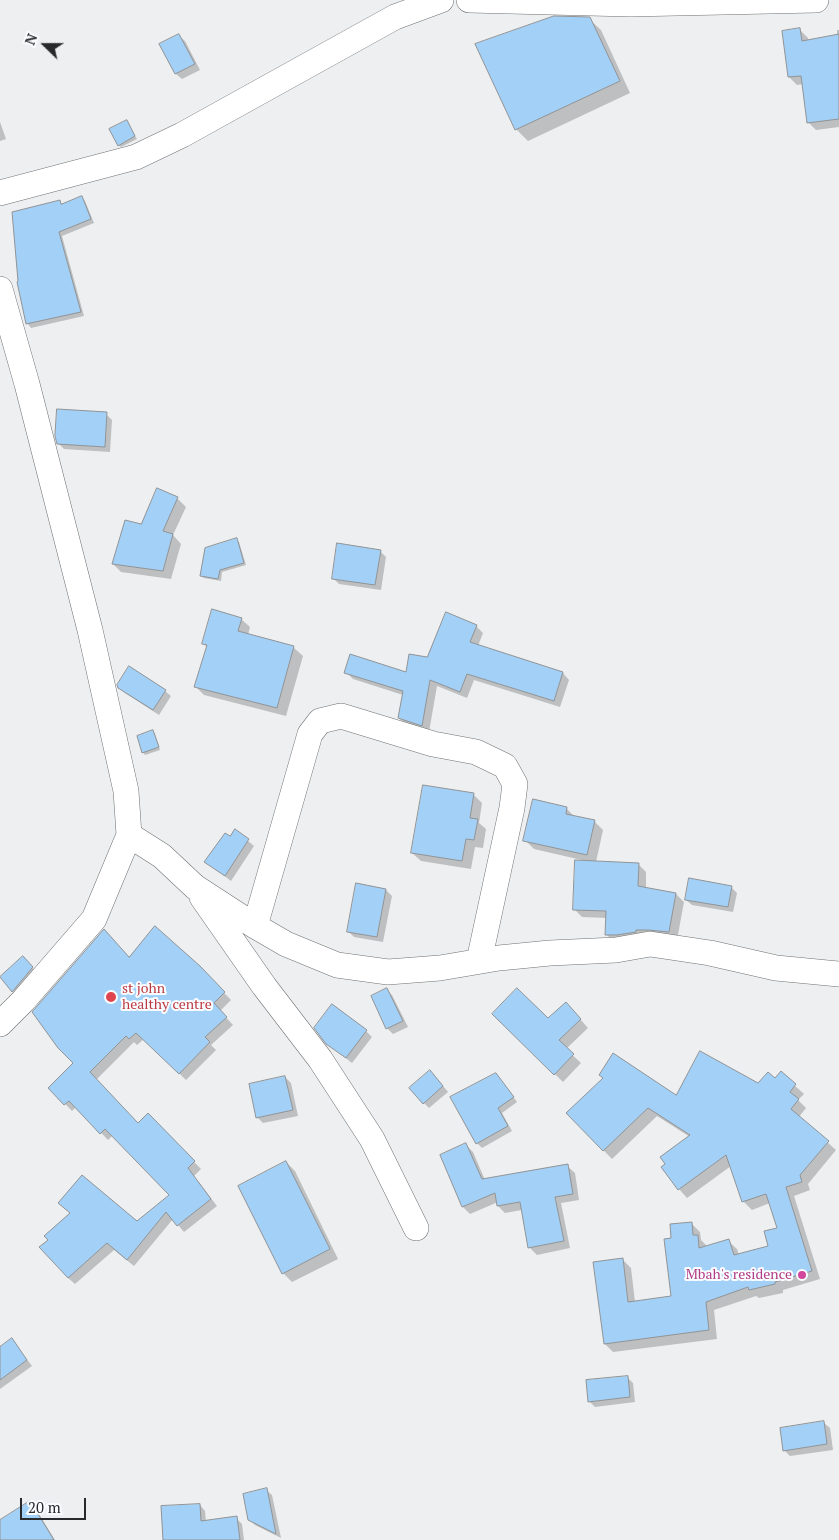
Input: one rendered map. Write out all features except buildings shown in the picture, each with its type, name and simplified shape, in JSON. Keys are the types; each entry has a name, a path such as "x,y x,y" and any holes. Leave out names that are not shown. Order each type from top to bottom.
{"street":[{"path":"0,193 136,157 182,135 381,24 441,0"},
{"path":"469,0 630,4 816,0"},
{"path":"0,289 90,630 126,791 129,835 94,919 23,1001 0,1024"},
{"path":"256,926 310,734 320,721 341,716 433,744 476,752 505,766 515,784 512,808 479,961"},
{"path":"129,835 162,856 195,886 256,926 286,944 337,965 388,972 440,968 479,961 550,953 616,950 650,944 710,953 776,968 839,974"},
{"path":"195,886 264,986 336,1083 372,1139 416,1228"}],"place":[{"name":"st john healthy centre","path":"111,997"},
{"name":"Mbah's residence","path":"802,1275"}]}
